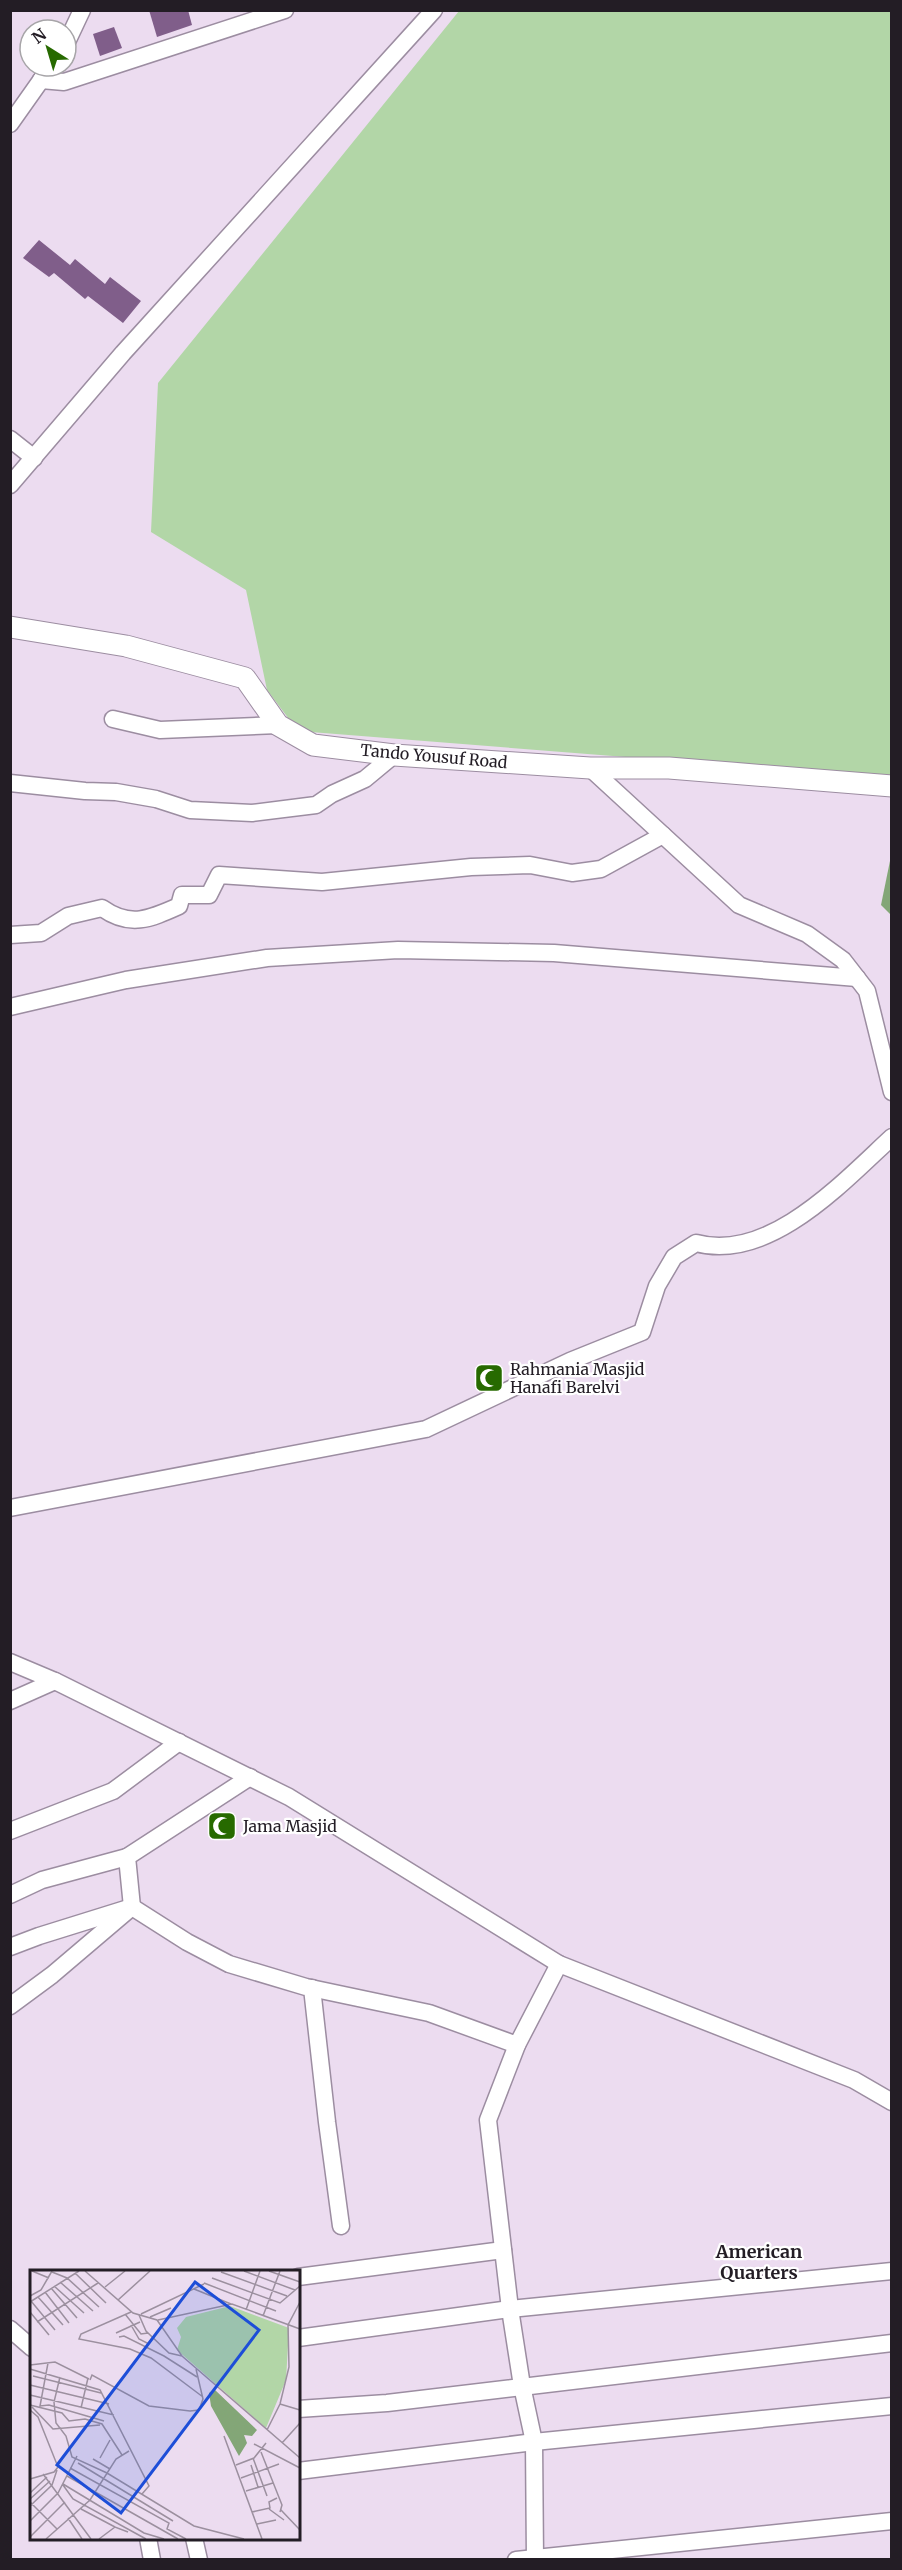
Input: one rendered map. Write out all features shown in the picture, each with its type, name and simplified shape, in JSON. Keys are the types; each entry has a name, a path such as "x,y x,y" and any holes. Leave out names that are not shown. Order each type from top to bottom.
{"street":[{"path":"78,77 285,10"},
{"path":"10,485 123,353 434,10"},
{"path":"10,124 42,78"},
{"path":"56,78 64,82 76,78"},
{"path":"10,439 34,458"},
{"name":"Tando Yousuf Road","path":"10,627 126,646 245,678 278,725 313,745 394,755 590,768 669,768 891,786"},
{"path":"113,718 160,730 278,725"},
{"path":"10,783 85,792 116,792 156,799 190,810 252,813 315,804 364,779 394,755"},
{"path":"590,768 739,905 807,934 843,960 867,991 891,1092"},
{"path":"10,935 41,933 68,916 102,908 116,918 135,921 152,918 179,906 182,895 209,895 219,875 322,882 471,867 530,865 572,873 600,869 663,835"},
{"path":"10,1007 126,980 267,958 398,950 554,953 857,978"},
{"path":"10,1508 426,1429 570,1361 642,1332 657,1286 674,1257 696,1243 713,1248 738,1246 782,1228 832,1193 891,1137"},
{"path":"10,1662 55,1681 290,1797 559,1964 855,2080 891,2102"},
{"path":"10,1701 55,1681"},
{"path":"10,1831 113,1791 179,1742"},
{"path":"10,1896 42,1880 127,1857 250,1778"},
{"path":"127,1857 132,1907"},
{"path":"10,2006 52,1975 132,1907"},
{"path":"10,1947 132,1907 187,1942 229,1964 312,1988 429,2013 517,2044"},
{"path":"535,2558 534,2442 522,2386 510,2309 488,2120 517,2044 559,1964"},
{"path":"312,1988 341,2226"},
{"path":"300,2277 503,2250"},
{"path":"300,2338 510,2309 891,2271"},
{"path":"10,2329 30,2346"},
{"path":"300,2409 387,2403 891,2343"},
{"path":"300,2471 534,2442 891,2406"},
{"path":"516,2559 891,2521"},
{"path":"148,2540 152,2559"},
{"path":"194,2540 199,2559"}],"shaded area":[{"path":"459,11 891,11 891,778 298,731 267,690 246,590 151,532 158,383"},
{"path":"891,856 892,915 881,905"}],"building":[{"path":"149,10 188,10 192,25 157,37"},
{"path":"114,27 122,48 100,56 93,34"},
{"path":"39,240 70,265 75,259 105,284 110,277 141,301 123,323 88,296 85,299 54,273 49,277 23,258"}],"place":[{"name":"Rahmania Masjid Hanafi Barelvi","path":"489,1378"},
{"name":"Jama Masjid","path":"222,1826"}],"district":[{"name":"American Quarters","path":"759,2262"}]}
